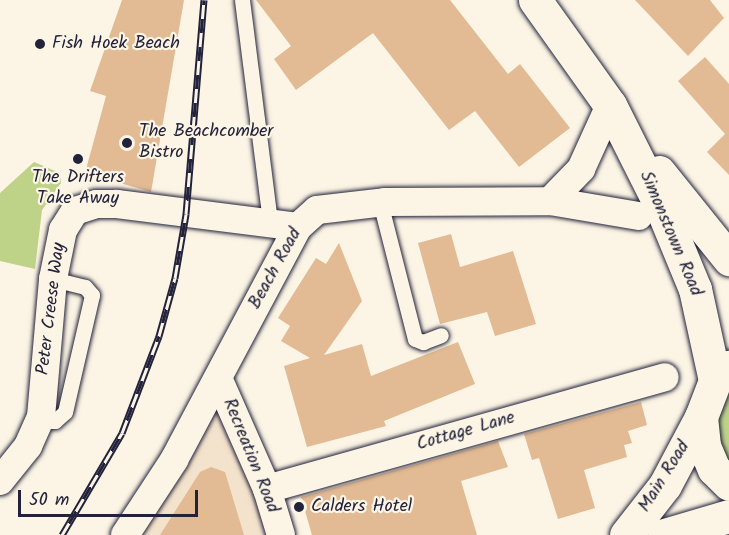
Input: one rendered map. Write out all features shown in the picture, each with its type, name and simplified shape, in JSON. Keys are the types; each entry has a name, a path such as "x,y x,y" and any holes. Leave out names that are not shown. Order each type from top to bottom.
{"main road":[{"name":"Simonstown Road","path":"535,0 616,116 729,259"},
{"name":"Simonstown Road","path":"616,116 695,289 722,374"},
{"name":"Main Road","path":"626,535 665,485 722,374"},
{"name":"Main Road","path":"701,417 704,446 714,469 729,484"},
{"name":"Main Road","path":"664,535 729,516"}],"street":[{"path":"550,201 581,169 616,116"},
{"name":"Beach Road","path":"126,535 174,460 298,227 317,210 380,202 550,201 639,216"},
{"name":"Peter Creese Way","path":"0,481 28,446 39,421 53,279 67,219 75,211 96,204 270,222 298,227"},
{"name":"Cottage Lane","path":"267,489 665,377"},
{"name":"Recreation Road","path":"218,378 267,489 281,535"}],"lane":[{"name":"Beach Road","path":"242,0 270,222"},
{"path":"380,202 415,339 423,342 441,335"},
{"path":"39,421 55,421 65,412 92,295 85,287 53,279"}],"shaded area":[{"path":"218,378 281,535 125,535"}],"green space":[{"path":"34,162 60,173 61,183 42,210 35,269 0,261 0,193"},
{"path":"729,393 729,463 717,437 719,414"}],"building":[{"path":"122,0 184,0 151,192 85,173 106,96 90,91"},
{"path":"256,0 450,0 508,74 520,64 570,128 519,167 475,111 449,130 373,33 296,90 274,59 291,46"},
{"path":"635,0 710,0 724,18 688,56"},
{"path":"705,57 729,84 729,175 707,152 725,134 678,81"},
{"path":"451,234 460,267 513,251 536,324 495,336 487,312 440,324 418,243"},
{"path":"339,243 362,301 324,355 362,344 371,376 458,342 475,384 384,421 386,426 307,447 284,366 310,358 281,341 290,326 278,318 316,258 326,264"},
{"path":"641,402 647,425 628,431 632,443 624,445 627,457 584,470 595,508 558,519 539,458 532,460 524,434"},
{"path":"498,441 508,467 461,481 477,535 312,535 301,497"},
{"path":"211,467 225,472 244,535 160,535 200,472"}],"railway":[{"path":"62,535 122,433 159,336 175,278 186,214 204,0"}],"place":[{"name":"Fish Hoek Beach","path":"40,44"},
{"name":"The Beachcomber Bistro","path":"127,143"},
{"name":"The Drifters Take Away","path":"78,159"},
{"name":"Calders Hotel","path":"299,507"}]}
